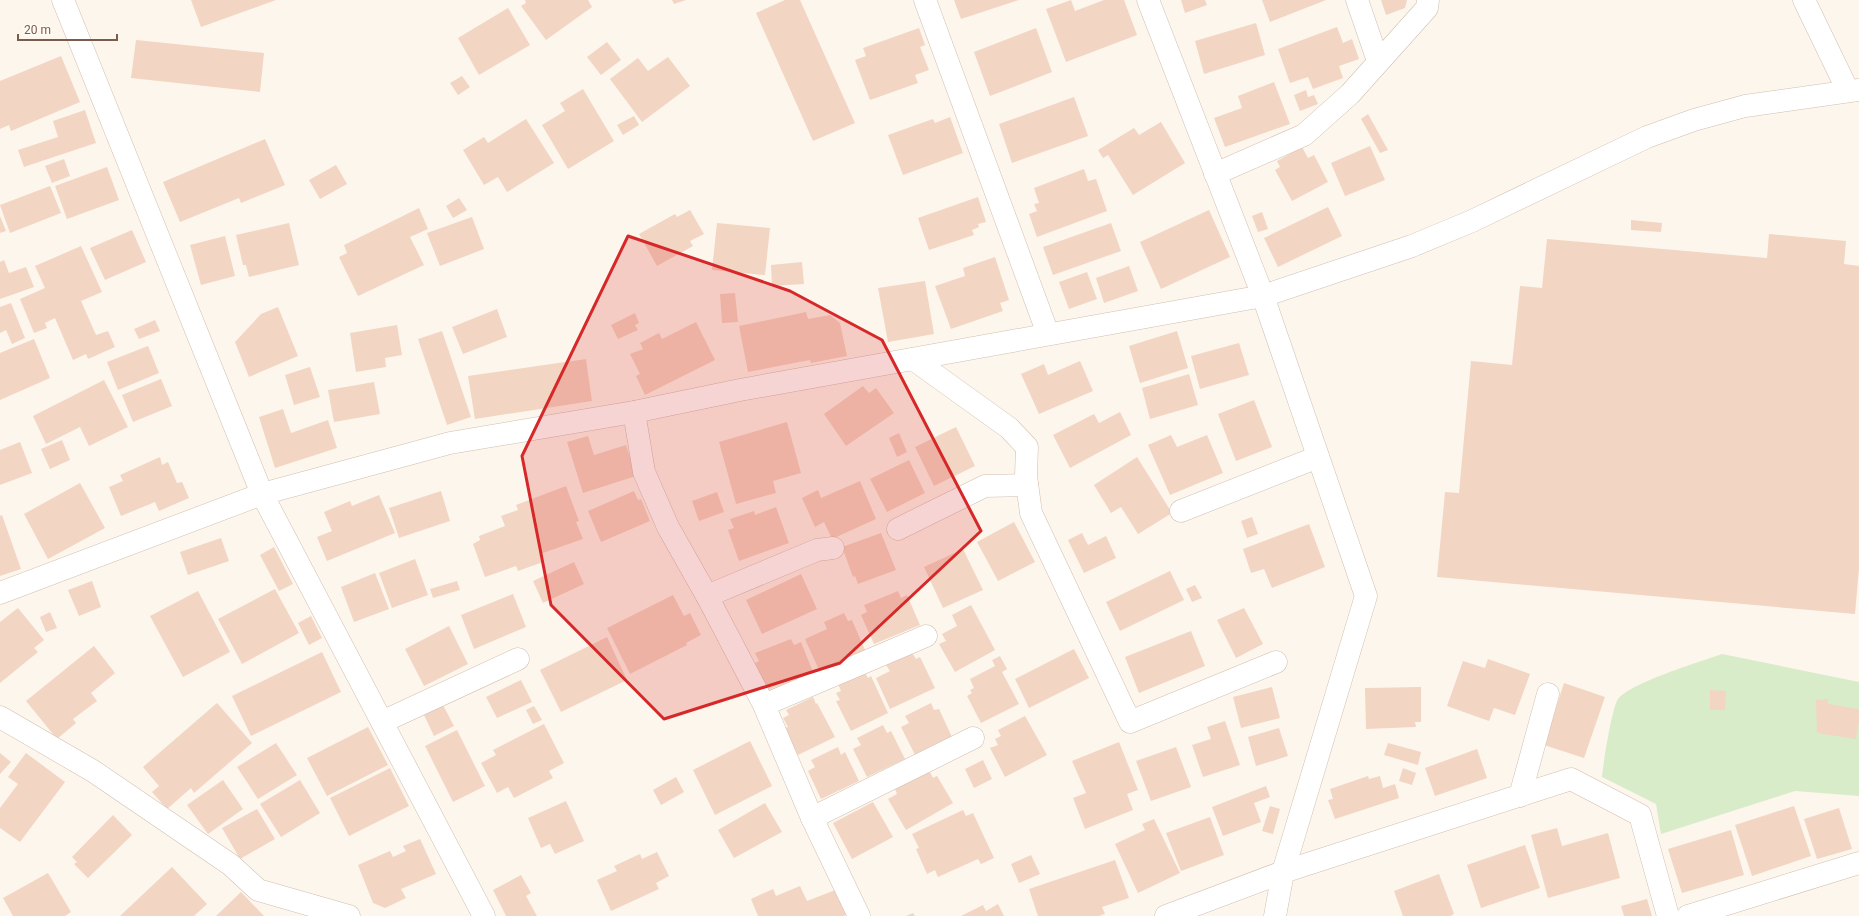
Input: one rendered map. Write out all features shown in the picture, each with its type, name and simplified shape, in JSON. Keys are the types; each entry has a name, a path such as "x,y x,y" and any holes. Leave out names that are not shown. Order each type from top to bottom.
{"street":[{"path":"926,0 1048,334"},
{"path":"1148,0 1263,296 1366,596 1283,872 1275,916"},
{"path":"1357,0 1378,62"},
{"path":"1215,174 1304,135 1350,94 1426,8 1428,0"},
{"path":"0,593 262,494 450,443 634,412 740,390 1263,296 1329,275 1418,244 1479,218 1648,137 1687,123 1745,106 1853,91 1804,0"},
{"path":"59,1 262,494 484,916"},
{"path":"913,359 1009,428 1027,447 1026,476 1031,513 1130,722 1276,662"},
{"path":"634,412 644,472 668,527 707,596 764,705 812,818 860,916"},
{"path":"1180,511 1318,457"},
{"path":"898,529 985,486 1027,485"},
{"path":"707,596 817,550 833,548"},
{"path":"764,705 926,636"},
{"path":"382,722 518,658"},
{"path":"1520,796 1548,694"},
{"path":"0,717 100,776 231,865 258,890 349,916"},
{"path":"812,818 973,738"},
{"path":"1166,916 1283,872 1571,779 1640,815 1668,916"},
{"path":"1688,916 1859,863"}],"highlighted area":[{"path":"628,236 790,291 882,340 981,531 840,663 664,719 551,605 522,456"}],"green space":[{"path":"1722,654 1859,682 1859,796 1795,791 1661,834 1656,804 1602,777 1611,724 1618,699 1637,686 1651,679"}],"building":[{"path":"191,0 276,0 201,27"},
{"path":"525,0 588,0 592,7 546,40 521,6 526,3"},
{"path":"672,0 686,0 674,4"},
{"path":"785,0 800,0 855,123 813,141 756,13"},
{"path":"954,0 1019,0 961,19"},
{"path":"1071,0 1075,11 1104,0 1124,0 1137,35 1066,62 1046,9"},
{"path":"1181,0 1205,0 1207,5 1185,13"},
{"path":"1262,0 1326,0 1270,22"},
{"path":"1381,0 1407,0 1405,8 1386,15"},
{"path":"508,8 530,45 479,75 458,38"},
{"path":"1256,23 1265,55 1204,74 1195,41"},
{"path":"1337,27 1343,43 1352,39 1359,59 1339,66 1343,78 1313,89 1308,77 1290,83 1278,49"},
{"path":"919,28 925,45 920,47 929,70 915,75 918,83 870,100 855,60 866,56 863,48"},
{"path":"1036,28 1052,72 990,96 974,52"},
{"path":"136,40 264,53 260,92 131,78"},
{"path":"607,42 621,60 601,75 587,57"},
{"path":"61,56 80,102 11,131 9,125 0,129 0,81"},
{"path":"668,57 690,86 642,122 610,79 638,58 648,71"},
{"path":"462,76 470,87 458,95 450,83"},
{"path":"1274,82 1290,124 1225,147 1214,118 1242,108 1238,96"},
{"path":"583,89 614,141 568,169 542,125 565,111 560,103"},
{"path":"1306,90 1308,97 1314,95 1318,104 1300,111 1294,95"},
{"path":"1074,97 1088,136 1012,163 999,124"},
{"path":"85,110 96,143 24,167 18,150 58,137 53,121"},
{"path":"1368,114 1388,150 1380,153 1361,119"},
{"path":"634,116 639,125 623,135 617,125"},
{"path":"950,117 963,153 903,175 888,135 933,119 935,123"},
{"path":"526,119 554,163 507,192 498,177 484,185 463,150 484,137 488,143"},
{"path":"1161,122 1185,163 1133,195 1108,155 1103,158 1098,150 1134,128 1139,135"},
{"path":"265,139 285,185 241,203 239,198 180,222 163,182"},
{"path":"1370,146 1385,180 1345,196 1331,163"},
{"path":"1302,147 1308,158 1314,155 1328,182 1292,201 1275,170 1280,167 1277,161"},
{"path":"64,159 70,176 52,183 45,166"},
{"path":"336,165 347,184 320,199 309,180"},
{"path":"107,167 119,200 67,219 55,186"},
{"path":"1084,169 1088,181 1096,179 1107,211 1037,237 1029,214 1037,211 1034,204 1039,203 1034,188"},
{"path":"50,186 61,213 10,233 0,205"},
{"path":"978,197 986,222 978,224 979,227 972,230 974,235 929,250 918,218"},
{"path":"459,198 467,210 453,218 446,206"},
{"path":"1328,207 1342,236 1278,267 1264,238"},
{"path":"419,208 428,229 410,237 424,265 358,296 339,257 347,253 344,245"},
{"path":"690,210 704,234 690,241 693,246 657,266 639,234 675,214 677,217"},
{"path":"1209,210 1230,257 1161,289 1140,242"},
{"path":"1262,212 1268,229 1258,232 1252,216"},
{"path":"0,216 6,231 0,233"},
{"path":"472,217 484,249 440,266 427,233"},
{"path":"1631,220 1662,223 1661,232 1631,230"},
{"path":"289,223 299,265 249,277 246,265 243,265 236,235"},
{"path":"717,223 770,228 765,275 712,270"},
{"path":"1111,223 1121,251 1053,275 1043,247"},
{"path":"132,230 146,262 105,280 90,248"},
{"path":"1769,234 1846,241 1844,264 1859,266 1859,568 1855,614 1437,577 1445,492 1459,493 1471,361 1512,365 1520,286 1542,288 1547,239 1767,258"},
{"path":"225,236 235,276 201,285 190,245"},
{"path":"81,246 102,292 81,301 96,335 108,331 115,347 88,359 86,354 73,360 55,318 45,323 47,328 34,333 20,299 45,288 35,266"},
{"path":"995,257 1009,300 1000,303 1003,311 951,329 935,286 965,276 963,268"},
{"path":"4,260 9,273 26,267 34,287 0,299 0,262"},
{"path":"802,262 804,284 772,286 771,265"},
{"path":"1129,266 1138,291 1104,303 1096,278"},
{"path":"1087,272 1097,299 1069,309 1059,282"},
{"path":"925,281 934,334 888,342 878,288"},
{"path":"735,293 738,322 722,323 720,294"},
{"path":"11,303 25,338 12,344 6,330 0,333 0,307"},
{"path":"278,307 298,356 249,377 235,342 261,314"},
{"path":"497,309 507,337 463,354 452,327"},
{"path":"806,312 808,319 830,315 840,323 847,356 811,363 810,360 748,372 739,326"},
{"path":"635,313 639,323 635,325 638,330 618,339 611,325"},
{"path":"155,320 160,331 139,339 134,329"},
{"path":"696,322 715,360 645,395 636,376 640,374 630,354 643,349 640,343 659,333 662,339"},
{"path":"397,325 402,355 385,358 386,367 356,372 350,333"},
{"path":"442,331 471,417 447,425 418,339"},
{"path":"1177,331 1188,368 1140,383 1129,346"},
{"path":"34,339 50,378 0,400 0,353"},
{"path":"1239,343 1249,375 1200,389 1191,356"},
{"path":"148,346 159,373 118,390 107,362"},
{"path":"586,359 592,401 475,419 468,376"},
{"path":"1080,361 1093,391 1039,414 1021,374 1044,364 1048,375"},
{"path":"310,367 320,397 294,405 285,375"},
{"path":"1189,374 1198,405 1150,419 1142,388"},
{"path":"161,379 172,406 133,422 122,395"},
{"path":"104,380 128,427 89,446 80,427 46,444 33,416"},
{"path":"374,382 380,414 334,422 328,390"},
{"path":"863,386 869,393 876,388 894,413 846,446 824,414"},
{"path":"1254,400 1272,447 1236,461 1218,414"},
{"path":"283,409 291,433 328,420 337,448 275,468 259,417"},
{"path":"1120,412 1131,435 1070,468 1053,435 1094,414 1099,423"},
{"path":"787,422 801,473 773,481 776,493 736,504 719,442"},
{"path":"956,427 975,466 934,486 915,447"},
{"path":"899,433 907,452 897,457 889,438"},
{"path":"1171,435 1177,447 1207,435 1223,473 1170,495 1148,445"},
{"path":"588,436 594,455 626,445 636,476 583,493 567,442"},
{"path":"62,440 70,460 50,469 41,449"},
{"path":"20,442 32,473 0,485 0,450"},
{"path":"160,457 162,465 168,462 177,483 182,482 189,498 159,511 155,502 121,516 109,487 123,481 120,475"},
{"path":"1137,457 1172,513 1138,534 1121,507 1111,513 1094,485"},
{"path":"909,460 925,493 887,512 870,479"},
{"path":"860,481 876,519 832,539 824,522 815,527 802,498 818,490 821,498"},
{"path":"80,483 105,528 48,559 24,514"},
{"path":"566,486 579,521 576,522 583,539 540,554 543,562 518,571 516,566 485,577 473,544 480,540 479,536 505,526 501,516 518,510 516,505"},
{"path":"441,491 450,521 399,538 389,508"},
{"path":"634,491 638,500 641,499 650,521 601,542 588,511"},
{"path":"717,492 724,512 699,521 692,501"},
{"path":"379,495 395,533 327,561 317,537 332,531 324,512 350,501 352,506"},
{"path":"776,507 789,543 739,561 728,530 734,528 730,519 754,511 755,515"},
{"path":"2,515 21,569 0,576 0,516"},
{"path":"1252,517 1258,534 1247,538 1241,521"},
{"path":"1014,522 1035,562 998,581 977,542"},
{"path":"1309,524 1325,567 1272,588 1264,569 1251,573 1243,549"},
{"path":"881,533 896,570 858,584 855,576 853,577 842,547"},
{"path":"1082,533 1088,545 1106,536 1116,558 1084,573 1068,540"},
{"path":"221,538 229,561 188,575 180,552"},
{"path":"274,547 293,584 279,591 260,555"},
{"path":"963,549 983,590 943,608 924,567"},
{"path":"415,559 428,595 392,608 379,573"},
{"path":"574,562 584,584 543,603 533,581"},
{"path":"1170,571 1184,600 1120,631 1106,602"},
{"path":"375,573 389,609 354,622 341,587"},
{"path":"801,574 817,609 762,634 746,600"},
{"path":"92,581 101,607 79,616 68,590"},
{"path":"457,581 460,590 433,598 430,589"},
{"path":"1195,585 1202,598 1192,602 1186,589"},
{"path":"275,589 299,633 242,664 218,619"},
{"path":"198,591 230,652 183,677 150,616"},
{"path":"898,591 901,598 907,595 920,625 874,644 861,615 867,612 864,605"},
{"path":"513,594 526,627 474,649 461,615"},
{"path":"673,595 684,616 690,613 701,635 686,643 687,645 630,674 607,628"},
{"path":"971,605 995,650 955,672 939,644 946,641 942,634 957,626 952,615"},
{"path":"18,608 44,640 34,648 38,652 0,683 0,622"},
{"path":"1244,608 1263,644 1236,658 1217,620"},
{"path":"50,612 57,628 46,632 40,617"},
{"path":"844,613 848,621 852,620 865,650 819,670 805,639 827,629 824,622"},
{"path":"311,616 322,638 309,645 298,623"},
{"path":"449,626 468,664 424,686 405,649"},
{"path":"1191,631 1205,666 1139,693 1125,657"},
{"path":"607,637 627,680 561,712 540,670"},
{"path":"791,639 794,645 801,642 813,672 766,691 755,663 759,661 755,653"},
{"path":"94,646 115,673 91,693 97,701 73,719 76,723 57,739 26,701"},
{"path":"1074,649 1089,678 1029,708 1015,679"},
{"path":"322,652 341,692 251,736 232,696"},
{"path":"912,653 916,659 920,657 935,688 890,709 876,678 890,671 886,665"},
{"path":"1000,656 1007,669 1002,672 1019,704 981,723 967,696 972,693 970,690 974,688 970,679 995,666 992,660"},
{"path":"1488,659 1530,674 1515,715 1494,708 1489,721 1447,706 1463,661 1485,668"},
{"path":"864,671 868,678 871,676 888,713 851,731 836,701 840,700 836,693 841,691 838,684"},
{"path":"521,680 532,702 497,718 486,697"},
{"path":"1564,683 1605,697 1584,758 1544,745"},
{"path":"1272,687 1280,718 1241,728 1233,697"},
{"path":"1421,687 1421,722 1415,722 1416,727 1366,729 1365,688"},
{"path":"1710,690 1726,691 1725,710 1710,710"},
{"path":"813,697 835,737 798,755 784,728 788,727 783,718 789,715 786,710"},
{"path":"1828,699 1828,704 1859,709 1856,739 1817,733 1816,700"},
{"path":"217,703 252,743 194,793 191,788 167,809 152,792 159,786 143,767"},
{"path":"931,703 934,710 939,709 952,737 915,755 901,727 909,723 905,716"},
{"path":"443,705 454,726 434,736 424,715"},
{"path":"534,706 542,720 533,724 526,710"},
{"path":"1025,716 1047,755 1005,777 990,748 998,745 995,739 1001,736 998,730"},
{"path":"1225,721 1240,765 1203,777 1192,745 1211,739 1207,727"},
{"path":"544,724 564,763 549,771 553,778 514,798 508,787 497,793 481,763 496,755 493,750"},
{"path":"883,725 887,733 891,731 905,759 867,777 853,749 861,745 857,738"},
{"path":"368,727 388,765 327,796 307,758"},
{"path":"1279,728 1288,756 1256,766 1248,737"},
{"path":"457,730 485,786 453,802 425,746"},
{"path":"750,741 772,786 715,815 693,770"},
{"path":"1119,742 1138,790 1127,794 1133,810 1085,829 1073,798 1086,793 1072,761"},
{"path":"276,743 297,775 258,799 237,767"},
{"path":"1388,743 1421,752 1418,765 1384,755"},
{"path":"838,747 841,755 845,752 859,781 821,799 808,771 815,767 811,760"},
{"path":"1176,747 1191,787 1151,801 1136,761"},
{"path":"1477,749 1487,778 1435,796 1425,768"},
{"path":"0,753 11,762 0,774"},
{"path":"26,753 65,782 20,842 0,828 0,808 18,784 8,777"},
{"path":"983,760 992,779 974,788 965,769"},
{"path":"390,768 409,806 349,836 330,798"},
{"path":"1403,768 1416,773 1412,785 1399,781"},
{"path":"929,770 933,778 937,776 953,803 906,830 888,799 897,794 895,789"},
{"path":"1368,776 1369,779 1380,776 1383,788 1395,784 1399,798 1335,819 1328,800 1333,799 1330,789"},
{"path":"676,777 684,792 661,805 653,790"},
{"path":"223,780 243,809 208,834 187,805"},
{"path":"300,780 320,813 281,837 260,804"},
{"path":"1266,786 1270,797 1254,803 1261,822 1223,836 1212,807"},
{"path":"566,801 584,841 555,854 550,844 541,848 528,818"},
{"path":"873,802 893,837 852,859 833,823"},
{"path":"765,803 782,832 734,858 718,830"},
{"path":"1270,806 1280,809 1273,834 1262,831"},
{"path":"1794,806 1811,856 1752,876 1735,825"},
{"path":"1839,808 1852,849 1817,859 1804,819"},
{"path":"257,809 275,839 240,859 222,828"},
{"path":"963,810 966,816 973,813 994,858 981,864 978,859 938,877 935,870 927,874 916,849 919,848 912,834"},
{"path":"113,815 132,835 88,878 74,864 77,862 72,857"},
{"path":"1210,817 1224,855 1181,871 1166,833"},
{"path":"1154,819 1180,873 1138,893 1115,844 1145,830 1142,824"},
{"path":"1557,828 1562,846 1608,833 1620,878 1548,898 1531,835"},
{"path":"1731,830 1744,875 1682,893 1668,849"},
{"path":"420,839 436,874 401,889 406,898 385,908 373,903 358,865 390,851 393,857 406,851 403,846"},
{"path":"1525,845 1540,888 1481,908 1467,865"},
{"path":"657,852 669,876 656,883 659,889 611,911 597,880 617,871 614,866 640,854 642,859"},
{"path":"1031,855 1040,874 1019,883 1011,864"},
{"path":"1115,860 1129,898 1102,907 1105,914 1099,916 1038,916 1029,889"},
{"path":"172,867 207,904 194,916 120,916"},
{"path":"48,873 71,912 65,916 13,916 3,898"},
{"path":"1439,874 1454,914 1450,916 1403,916 1394,891"},
{"path":"521,875 531,893 526,896 537,916 506,916 493,890"},
{"path":"800,886 807,901 838,889 848,914 844,916 758,916 751,899 773,889 776,896"},
{"path":"241,892 264,916 216,916"},
{"path":"1647,899 1652,916 1624,916 1621,906"},
{"path":"998,904 1004,916 961,916 983,905 986,911"},
{"path":"913,913 915,916 906,916"}]}
